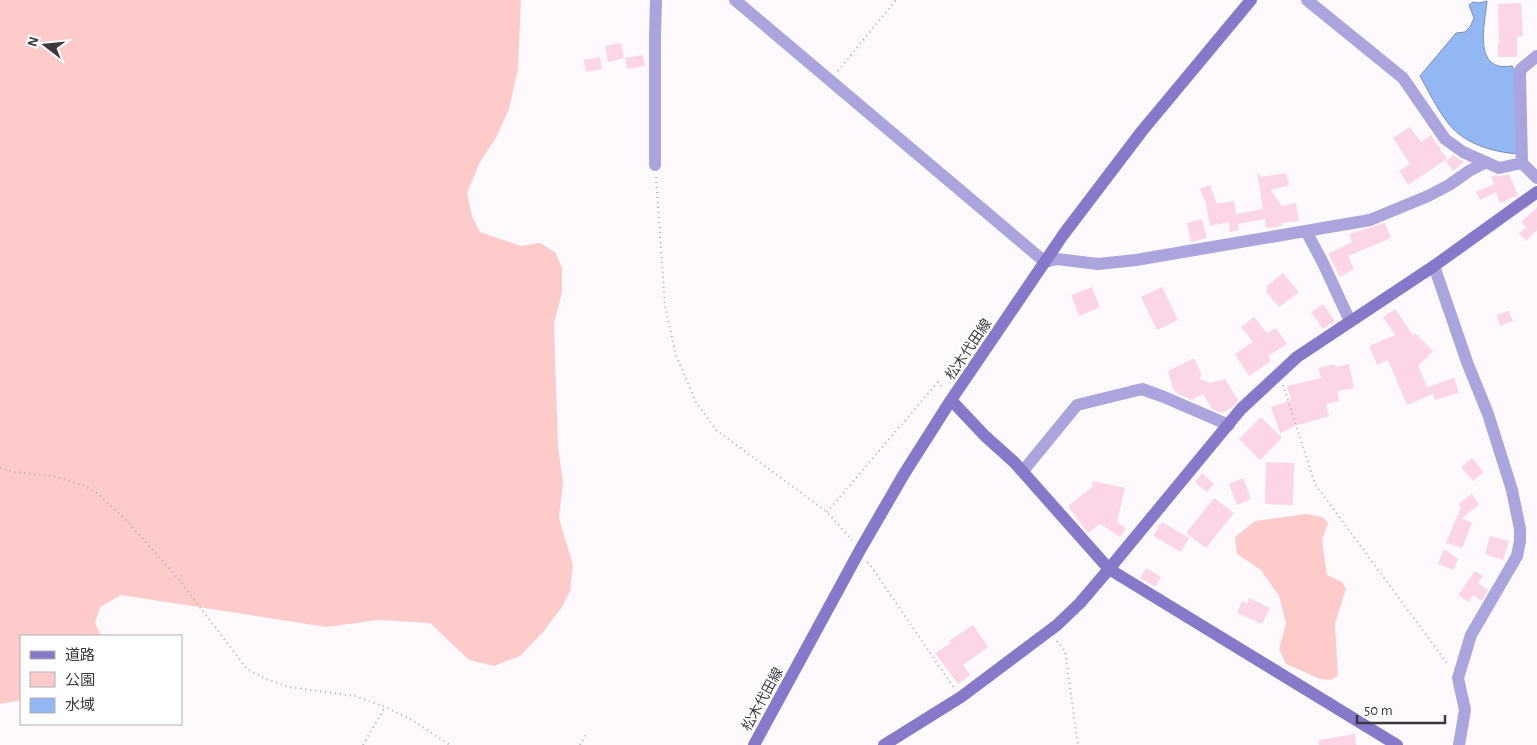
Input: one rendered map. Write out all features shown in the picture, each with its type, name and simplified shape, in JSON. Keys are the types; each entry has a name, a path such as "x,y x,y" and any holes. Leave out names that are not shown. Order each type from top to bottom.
{"street":[{"path":"655,165 654,46 656,0"},
{"path":"735,0 1045,262 1057,259 1098,264 1136,260 1370,220 1428,196 1486,162"},
{"name":"松木代田線","path":"754,745 860,550 904,474 951,400 1063,235 1142,131 1251,0"},
{"path":"1307,0 1403,78 1445,138 1463,152 1499,168 1522,163"},
{"path":"1537,56 1521,69 1520,74 1522,163 1537,178"},
{"path":"884,745 903,740 1057,626 1109,569 1241,409 1279,372 1297,357 1434,266 1537,192"},
{"path":"1306,231 1350,321"},
{"path":"1434,266 1467,362 1488,414 1512,490 1520,529 1517,556 1471,635 1458,678 1465,710 1459,745"},
{"path":"1022,471 1077,405 1142,389 1229,424"},
{"path":"951,400 1022,471 1109,569 1397,745"}],"path":[{"path":"830,80 896,0"},
{"path":"655,165 665,306 676,354 696,402 716,430 827,512 860,550 960,697"},
{"path":"1279,372 1315,484 1458,678"},
{"path":"827,512 938,382"},
{"path":"0,468 14,472 52,476 85,486 98,494 126,520 177,577 247,669 266,679 290,687 355,696 385,707 412,720 450,745"},
{"path":"1049,631 1065,652 1078,745"},
{"path":"363,745 385,707"},
{"path":"580,745 587,733"}],"green space":[{"path":"0,0 521,0 518,69 509,109 496,138 480,162 467,193 472,216 480,232 521,246 540,243 555,252 562,268 562,292 554,324 558,447 563,482 559,518 573,565 570,591 562,607 543,632 520,656 494,666 469,660 430,623 379,620 326,627 121,595 100,607 95,623 101,635 20,635 20,700 0,704"},
{"path":"1306,514 1323,517 1328,523 1322,540 1327,575 1342,582 1346,589 1335,623 1338,676 1330,680 1320,679 1286,664 1279,649 1286,623 1279,596 1261,570 1237,554 1235,537 1255,521"}],"water":[{"path":"1487,1 1483,34 1486,55 1491,62 1499,66 1512,66 1516,72 1518,154 1489,149 1471,142 1462,136 1444,118 1420,76 1456,33 1465,32 1470,27 1474,18 1469,5 1473,2"}],"building":[{"path":"1521,3 1523,36 1517,37 1517,57 1498,57 1498,4"},
{"path":"621,43 624,58 608,62 605,46"},
{"path":"643,55 645,66 627,69 625,58"},
{"path":"600,57 602,69 586,72 584,60"},
{"path":"1410,127 1421,142 1431,135 1447,159 1408,185 1399,171 1410,164 1393,138"},
{"path":"1453,155 1464,162 1453,171 1446,161"},
{"path":"1257,171 1261,177 1286,173 1289,185 1271,190 1282,206 1296,203 1299,221 1281,223 1282,226 1266,228 1265,219 1238,224 1239,230 1230,232 1229,222 1210,226 1205,200 1200,189 1210,185 1217,204 1234,201 1236,214 1263,209"},
{"path":"1509,174 1518,195 1500,203 1496,192 1480,200 1476,192 1494,184 1491,177"},
{"path":"1537,207 1537,230 1526,241 1519,233 1526,227 1521,222"},
{"path":"1202,219 1207,238 1191,242 1187,223"},
{"path":"1385,223 1391,238 1348,256 1354,269 1340,277 1328,254 1352,242 1349,234"},
{"path":"1283,273 1299,292 1279,307 1266,292 1267,286"},
{"path":"1092,287 1100,307 1079,316 1071,295"},
{"path":"1162,287 1178,320 1157,330 1141,297"},
{"path":"1323,304 1335,321 1323,329 1311,312"},
{"path":"1395,309 1413,335 1415,333 1433,351 1418,366 1427,387 1454,378 1459,393 1435,400 1433,394 1407,405 1388,360 1377,365 1369,346 1395,335 1383,317"},
{"path":"1509,311 1513,321 1500,326 1497,315"},
{"path":"1254,317 1267,333 1276,328 1287,344 1268,356 1271,361 1249,376 1235,354 1253,342 1241,327"},
{"path":"1194,358 1201,373 1200,379 1210,383 1225,379 1238,400 1233,407 1222,413 1212,409 1203,394 1192,400 1178,394 1173,389 1168,371"},
{"path":"1335,364 1336,367 1349,364 1354,388 1337,391 1339,401 1326,404 1329,416 1292,427 1280,433 1271,407 1291,400 1287,386 1321,378 1318,368"},
{"path":"1261,417 1282,438 1260,460 1239,439"},
{"path":"1472,458 1484,472 1473,481 1461,467"},
{"path":"1266,462 1294,463 1293,505 1265,504"},
{"path":"1202,473 1214,484 1207,492 1195,482"},
{"path":"1243,478 1251,499 1237,505 1229,484"},
{"path":"1093,481 1125,488 1117,522 1126,528 1120,537 1100,524 1088,533 1068,506 1092,487"},
{"path":"1472,494 1479,505 1462,518 1472,523 1462,548 1446,543 1461,507 1458,504"},
{"path":"1214,498 1234,513 1206,548 1186,533"},
{"path":"1162,522 1189,538 1181,552 1153,536"},
{"path":"1490,536 1509,541 1503,560 1485,554"},
{"path":"1444,549 1458,559 1454,570 1438,564"},
{"path":"1146,568 1161,577 1155,587 1140,578"},
{"path":"1475,571 1483,576 1478,583 1488,590 1482,601 1473,595 1469,602 1458,595"},
{"path":"1249,598 1270,608 1262,624 1237,613 1242,601 1247,604"},
{"path":"973,625 988,647 963,665 970,675 958,684 935,653"},
{"path":"1355,734 1356,745 1319,745 1319,740"}]}
